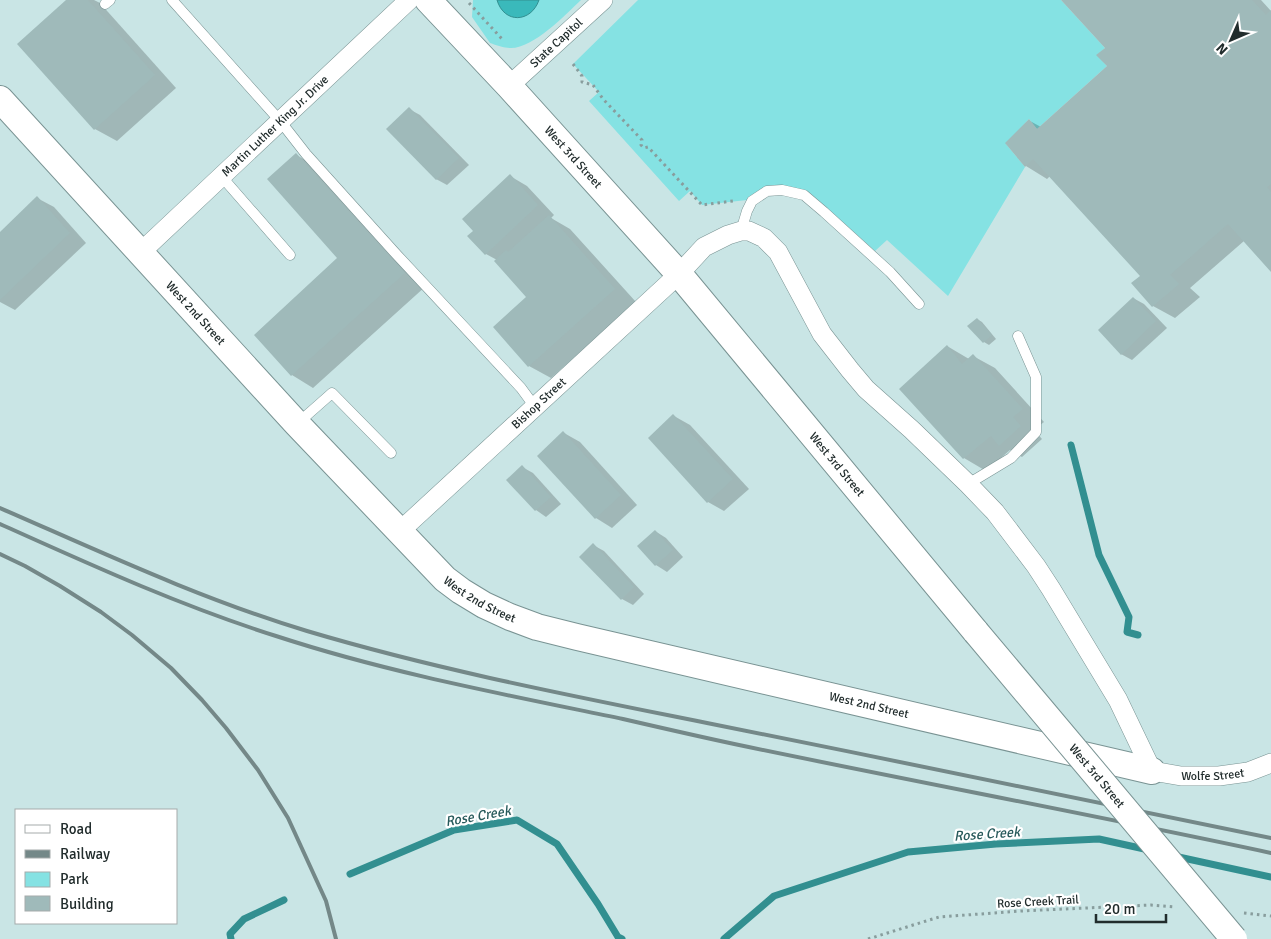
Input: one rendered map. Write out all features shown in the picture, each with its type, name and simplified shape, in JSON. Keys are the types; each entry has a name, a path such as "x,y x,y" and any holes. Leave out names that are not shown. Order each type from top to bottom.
{"street":[{"name":"Martin Luther King Jr. Drive","path":"141,252 410,0"},
{"name":"West 3rd Street","path":"428,0 509,86 678,274 1234,939"},
{"name":"State Capitol","path":"509,86 602,0"},
{"name":"West 2nd Street","path":"0,99 297,424 399,532 445,579 484,605 537,627 596,642 1152,771"},
{"name":"Bishop Street","path":"399,532 678,274 704,247 741,231"},
{"path":"741,231 749,231 764,238 778,252 822,334 850,370 866,389 912,430 995,512 1046,581 1118,700 1152,771"},
{"name":"Wolfe Street","path":"1152,771 1181,776 1220,776 1248,772 1270,764"}],"lane":[{"path":"172,0 281,122 306,154 521,388 535,407"},
{"path":"222,177 290,255"},
{"path":"741,231 752,201 767,191 782,190 804,195 882,266 919,304"},
{"path":"968,484 1011,458 1036,432 1036,377 1018,336"},
{"path":"297,424 332,393 391,453"}],"path":[{"path":"469,3 502,39"},
{"path":"573,64 582,76 582,82 593,85 603,99 642,140 640,145 644,148 648,147 702,204 756,199"},
{"name":"Rose Creek Trail","path":"868,939 939,917 1151,905 1179,908"},
{"path":"1243,913 1271,916"}],"green space":[{"path":"473,0 581,0 558,22 538,37 519,47 510,48 490,43 472,17"},
{"path":"638,0 1061,0 1105,48 1097,55 1107,66 1037,129 1029,119 1006,144 1025,167 948,296 887,240 875,251 839,219 824,212 804,195 782,190 756,199 702,205 690,191 679,201 589,101 599,92 573,64"}],"shaded area":[{"path":"497,0 539,0 530,13 518,18 511,17 505,13 500,8"}],"building":[{"path":"66,0 88,0 155,75 94,130 17,44"},
{"path":"1061,0 1252,0 1266,15 1271,10 1271,184 1267,187 1271,192 1271,272 1228,224 1170,275 1179,284 1152,307 1131,283 1140,276 1033,159 1025,167 1005,143 1029,119 1037,129 1107,66 1096,55 1105,48"},
{"path":"409,107 459,158 436,180 386,129"},
{"path":"296,153 405,273 291,376 254,335 337,258 267,179"},
{"path":"510,174 538,205 485,255 467,236 473,231 462,219"},
{"path":"37,196 70,233 0,300 0,232"},
{"path":"549,215 615,289 528,367 493,327 526,297 494,261 506,250 508,252"},
{"path":"1133,297 1156,321 1121,355 1098,330"},
{"path":"977,318 992,335 983,343 967,326"},
{"path":"947,345 962,364 973,354 1023,409 1013,417 1021,426 999,446 991,436 963,459 899,389"},
{"path":"673,414 733,479 707,503 648,438"},
{"path":"563,431 621,495 595,519 537,456"},
{"path":"522,465 551,497 535,511 506,480"},
{"path":"655,530 673,550 655,566 637,546"},
{"path":"593,543 634,587 621,600 579,557"}],"waterway":[{"path":"1071,445 1099,555 1129,617 1127,632 1138,635"},
{"name":"Rose Creek","path":"350,874 454,830 517,820 557,844 618,937 622,939"},
{"name":"Rose Creek","path":"724,939 774,896 908,852 996,844 1099,839 1149,850"},
{"name":"Rose Creek","path":"1174,856 1271,877"},
{"name":"Rose Creek","path":"231,939 230,934 244,919 284,900"}],"railway":[{"path":"0,508 190,590 307,631 406,658 556,692 1271,838"},
{"path":"0,524 102,570 206,612 276,636 362,661 492,692 739,745 1271,853"},
{"path":"0,554 60,586 101,612 171,668 202,700 258,770 288,818 326,901 336,939"}]}
